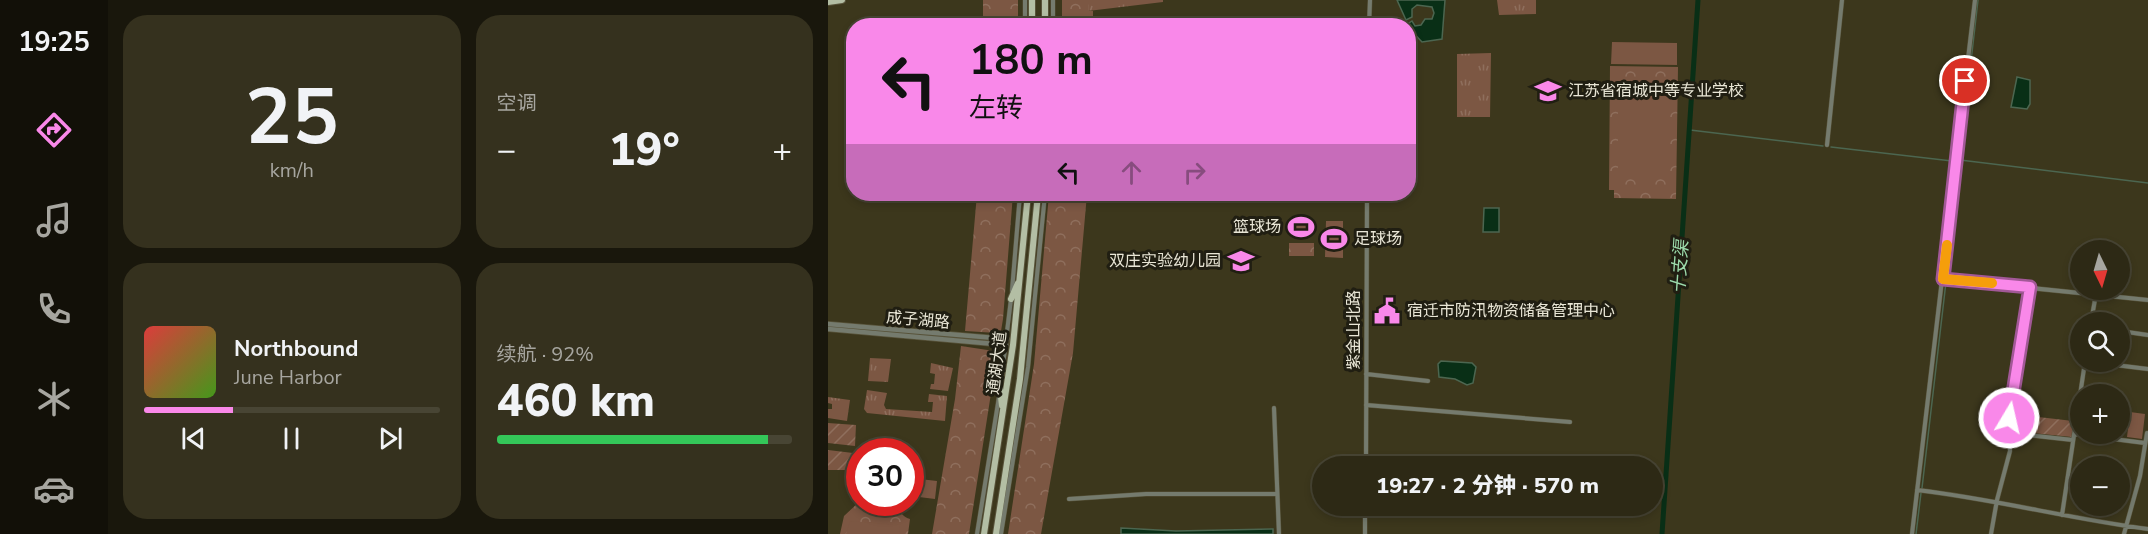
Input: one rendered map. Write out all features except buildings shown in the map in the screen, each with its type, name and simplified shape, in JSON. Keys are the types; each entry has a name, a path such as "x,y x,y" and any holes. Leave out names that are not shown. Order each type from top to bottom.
{"main road":[{"path":"828,2 842,0"},
{"path":"1032,0 1032,18"},
{"path":"1045,0 1045,18"},
{"name":"通湖大道","path":"984,534 1004,416 1021,277 1027,201"},
{"name":"通湖大道","path":"996,534 1020,379 1037,201"},
{"path":"1011,299 1021,277"},
{"path":"1000,389 1004,416"}],"street":[{"path":"1025,0 1025,18"},
{"path":"1053,0 1053,18"},
{"path":"1369,18 1370,0"},
{"path":"1827,145 1842,0"},
{"path":"1912,534 1920,490 1945,279 1974,0"},
{"path":"977,534 1006,342 1019,201"},
{"path":"1001,534 1028,367 1044,201"},
{"name":"紫金山北路","path":"1366,456 1367,201"},
{"path":"1945,279 2070,291"},
{"path":"1991,534 2010,451 2009,418 2030,287"},
{"path":"2130,298 2148,300"},
{"name":"成子湖路","path":"828,324 1006,342"},
{"name":"成子湖路","path":"828,329 1006,342"},
{"path":"2130,332 2148,335"},
{"path":"2130,367 2148,369"},
{"path":"1366,374 1428,381"},
{"path":"1366,405 1570,422"},
{"path":"1274,408 1279,534"},
{"path":"2010,433 2070,440"},
{"path":"2124,534 2140,476 2147,433"},
{"path":"2130,441 2145,443"},
{"path":"2062,515 2072,444"},
{"path":"1920,490 1997,500 2062,515 2148,529"},
{"path":"1070,499 1146,494 1277,494"},
{"path":"1365,516 1365,534"}],"green space":[{"path":"983,0 1018,0 1018,18 983,18"},
{"path":"1062,0 1088,0 1088,11 1093,11 1093,18 1062,18"},
{"path":"1088,0 1163,0 1163,2 1088,11"},
{"path":"1497,0 1536,0 1536,14 1499,15"},
{"path":"1612,42 1677,43 1677,65 1611,64"},
{"path":"1491,53 1490,117 1457,117 1457,54"},
{"path":"1610,66 1678,67 1676,199 1614,198 1614,190 1609,190"},
{"path":"1618,97 1669,97 1669,173 1618,173"},
{"path":"976,201 1012,201 1001,331 997,333 965,331"},
{"path":"1048,201 1086,201 1073,353 1041,534 1008,534 1034,364"},
{"name":"篮球场","path":"1289,220 1314,220 1314,234 1289,234"},
{"name":"足球场","path":"1326,221 1343,221 1343,258 1325,257"},
{"path":"1289,243 1314,243 1314,256 1289,256"},
{"path":"961,346 994,351 997,355 969,534 932,534 955,399"},
{"path":"870,358 891,359 888,382 868,381"},
{"path":"931,363 953,368 948,391 930,389 931,384 934,384 935,374 930,373"},
{"path":"867,390 887,393 884,405 886,409 932,412 933,402 928,402 929,394 947,396 945,421 867,413 864,409"},
{"path":"828,397 850,400 847,421 828,418 828,409 832,409 832,404 828,403"},
{"path":"2130,412 2145,414 2142,439 2130,437"},
{"path":"2012,414 2070,421 2070,437 2013,431"},
{"path":"828,423 856,425 855,438 846,438 846,445 828,443"},
{"path":"828,450 846,452 846,470 828,470"},
{"path":"924,480 937,481 935,499 924,498"},
{"path":"846,514 846,516 904,516 910,519 908,534 840,534"},
{"path":"850,521 899,525 900,534 846,534"}],"shaded area":[{"path":"1397,0 1445,0 1442,39 1422,42 1416,36 1416,26 1421,25 1425,19 1432,19 1434,13 1432,7 1417,5 1412,9 1412,17 1405,18"},
{"path":"2017,77 2030,80 2030,104 2027,109 2011,107"},
{"path":"1484,208 1499,208 1499,232 1483,232"},
{"path":"1441,361 1472,363 1476,367 1473,383 1467,385 1455,379 1439,377 1438,364"},
{"path":"1121,528 1176,531 1273,529 1273,534 1121,534"}],"waterway":[{"name":"十支渠","path":"1662,534 1698,0"},
{"path":"1961,149 1978,0"},
{"path":"1690,130 1823,146"},
{"path":"1831,147 1952,161"},
{"path":"1946,277 1960,160 2148,183"},
{"path":"1922,488 1946,282"},
{"path":"1916,534 1921,493"}],"slow traffic":[{"path":"1947,245 1943,279 1992,283"}],"place":[{"name":"江苏省宿城中等专业学校","path":"1548,91"},
{"name":"篮球场","path":"1301,227"},
{"name":"足球场","path":"1334,239"},
{"name":"双庄实验幼儿园","path":"1241,261"},
{"name":"宿迁市防汛物资储备管理中心","path":"1387,311"}],"route":[{"path":"1965,81 1943,279 2030,287 2009,418"}]}
